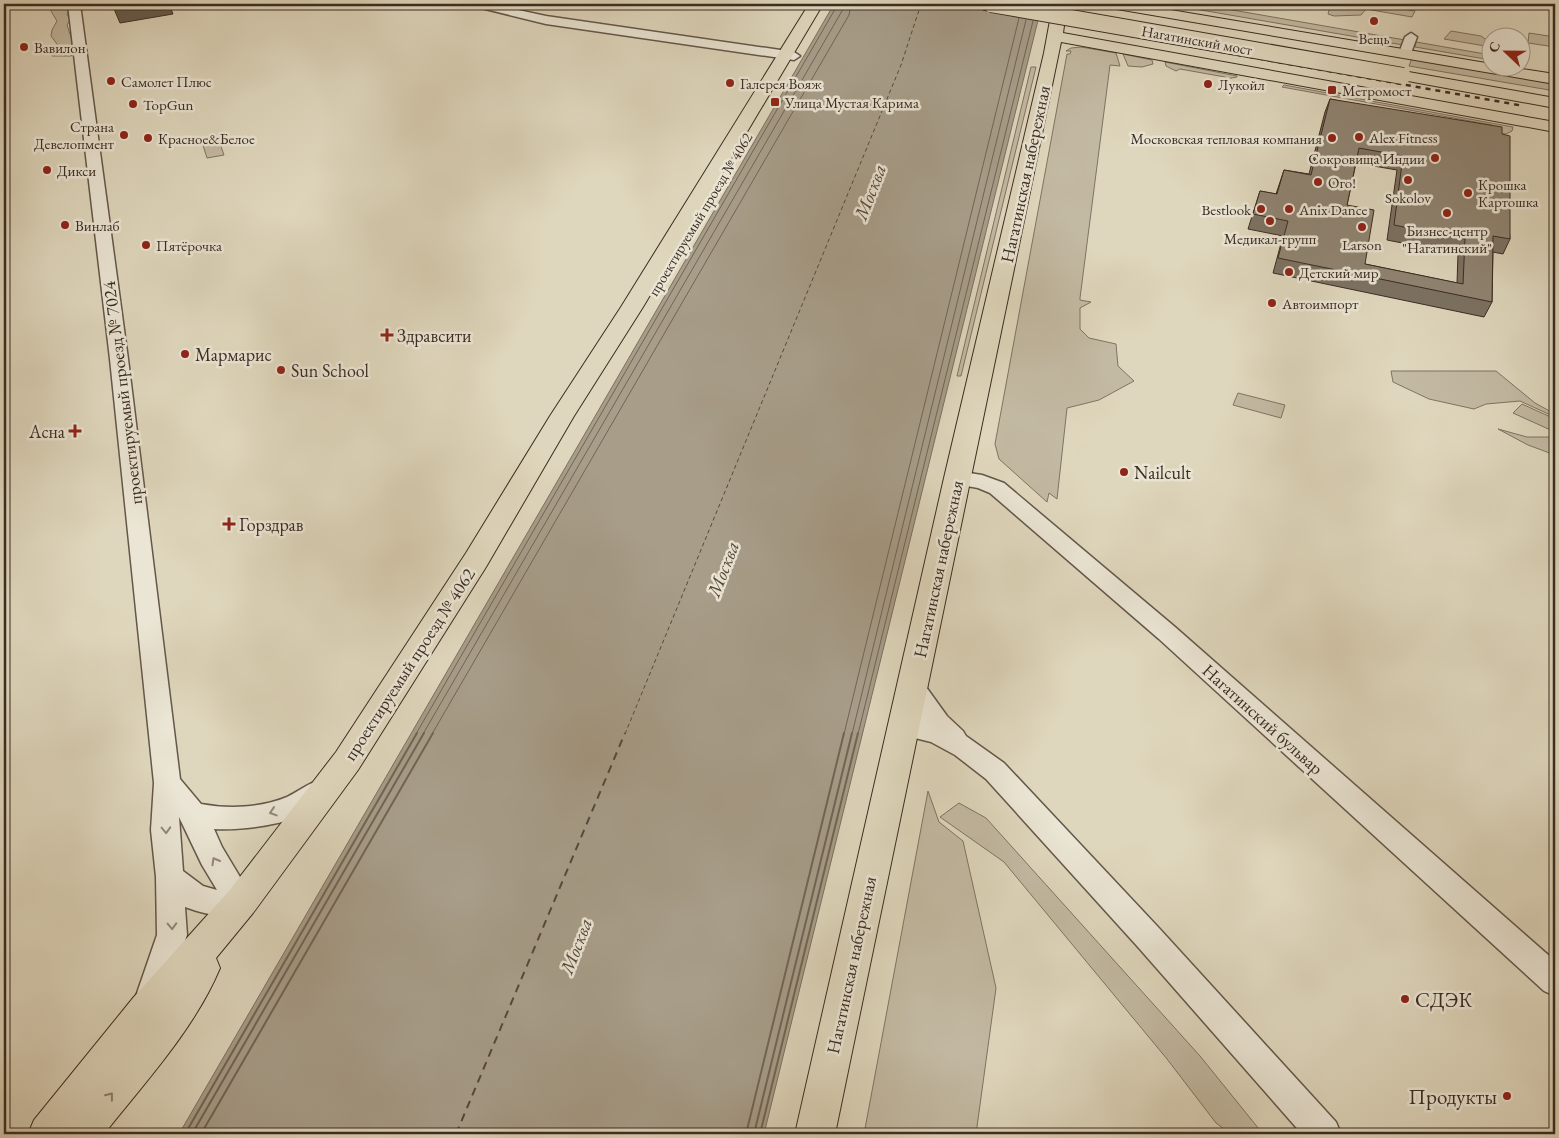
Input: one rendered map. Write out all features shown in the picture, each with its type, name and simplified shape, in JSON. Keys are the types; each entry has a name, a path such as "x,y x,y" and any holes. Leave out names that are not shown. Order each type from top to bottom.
{"main road":[{"name":"проектируемый проезд № 4062","path":"791,54 816,4"},
{"name":"проектируемый проезд № 4062","path":"60,1133 146,1011 241,902 331,783 406,671 562,416 791,54 825,4"},
{"name":"Нагатинский мост","path":"991,4 1404,67"},
{"name":"Нагатинский мост","path":"1034,4 1404,67"},
{"path":"1111,4 1404,67 1555,96"},
{"name":"Нагатинская набережная","path":"815,1134 1061,5"},
{"path":"1055,36 1555,127"},
{"path":"1404,67 1555,79"},
{"path":"1404,67 1555,103"},
{"name":"проектируемый проезд № 4062","path":"60,1133 168,1022 241,902"}],"street":[{"name":"проектируемый проезд № 7024","path":"74,4 119,359 167,783 165,830 170,877 172,935 146,1011"},
{"path":"477,4 546,20 791,54"},
{"path":"494,4 550,16 791,54"},
{"path":"1404,67 1411,37"},
{"name":"Нагатинский бульвар","path":"959,468 982,482 997,488 1168,633 1555,981"},
{"path":"912,687 938,723 964,747 995,771 1148,937 1324,1134"},
{"path":"904,726 936,733 964,747"},
{"path":"167,783 193,814 212,856 241,902 217,903 194,897 170,877"},
{"path":"193,814 207,818 260,816 310,800 331,783"}],"shaded area":[{"path":"44,4 68,4 69,10 67,14 70,20 67,25 76,52 71,56 52,56 53,51 60,48 51,36 57,21 51,11 54,6"},
{"path":"1198,4 1405,40 1403,45 1195,9"},
{"path":"1309,4 1372,4 1415,11 1412,17 1366,9 1361,15 1334,16 1328,14 1330,7"},
{"path":"1451,31 1481,36 1482,45 1444,39"},
{"path":"1532,33 1555,37 1555,47 1532,44"},
{"path":"1416,42 1482,53 1482,58 1415,47"},
{"path":"1081,47 1116,53 1120,66 1110,65 1080,298 1080,300 1091,302 1080,308 1080,329 1089,338 1116,344 1118,366 1134,381 1099,400 1067,408 1057,499 1049,493 1047,502 999,459 995,444 1067,54 1070,54 1071,51 1066,51 1071,48"},
{"path":"1123,54 1152,60 1153,64 1142,67 1128,66"},
{"path":"1412,58 1482,70 1482,78 1526,78 1555,83 1555,91 1409,66"},
{"path":"1165,62 1237,77 1226,79 1225,77 1180,69 1176,71 1166,66"},
{"path":"1031,67 1036,67 961,376 957,376"},
{"path":"1284,85 1513,127 1512,131 1506,134 1494,133 1492,125 1282,87"},
{"path":"218,138 224,155 207,158 202,142"},
{"path":"1391,371 1496,371 1535,403 1555,414 1555,417 1520,401 1486,404 1474,409 1429,399 1393,382"},
{"path":"1238,393 1285,405 1281,418 1233,405"},
{"path":"1522,404 1555,419 1555,432 1513,413"},
{"path":"1498,429 1527,437 1555,437 1555,455 1528,445"},
{"path":"928,791 939,822 963,841 996,988 976,1134 864,1134"},
{"path":"959,803 986,818 1200,1056 1263,1134 1231,1134 1216,1123 1167,1059 1004,862 940,817"}],"water":[{"name":"Москва","path":"834,4 1042,4 764,1134 179,1134"}],"building":[{"name":"Бизнес-центр \"Нагатинский\"","path":"1330,99 1502,127 1502,134 1510,136 1510,239 1493,236 1492,302 1278,258 1288,221 1253,214 1260,191 1277,194 1284,170 1311,175","holes":["1359,148 1403,156 1394,225 1465,239 1463,284 1365,264 1374,210 1347,205"]}],"ferry route":[{"path":"625,734 901,65 921,4"},
{"path":"456,1134 625,733"}],"railway":[{"path":"953,4 1524,106"}],"place":[{"name":"Вещь","path":"1374,21"},
{"name":"Вавилон","path":"24,47"},
{"name":"Самолет Плюс","path":"111,81"},
{"name":"Галерея Вояж","path":"730,83"},
{"name":"Лукойл","path":"1208,84"},
{"name":"Метромост","path":"1332,90"},
{"name":"Улица Мустая Карима","path":"775,102"},
{"name":"TopGun","path":"133,104"},
{"name":"Страна Девелопмент","path":"124,135"},
{"name":"Alex Fitness","path":"1359,137"},
{"name":"Красное&Белое","path":"148,138"},
{"name":"Московская тепловая компания","path":"1332,138"},
{"name":"Сокровища Индии","path":"1435,158"},
{"name":"Дикси","path":"47,170"},
{"name":"Sokolov","path":"1408,180"},
{"name":"Ого!","path":"1318,182"},
{"name":"Крошка Картошка","path":"1468,193"},
{"name":"Bestlook","path":"1261,209"},
{"name":"Anix Dance","path":"1289,209"},
{"name":"Бизнес-центр \"Нагатинский\"","path":"1447,213"},
{"name":"Медикал-групп","path":"1270,221"},
{"name":"Винлаб","path":"65,225"},
{"name":"Larson","path":"1362,227"},
{"name":"Пятёрочка","path":"146,245"},
{"name":"Детский мир","path":"1289,272"},
{"name":"Автоимпорт","path":"1272,303"},
{"name":"Здравсити","path":"387,335"},
{"name":"Мармарис","path":"185,354"},
{"name":"Sun School","path":"281,370"},
{"name":"Асна","path":"75,431"},
{"name":"Nailcult","path":"1124,472"},
{"name":"Горздрав","path":"229,524"},
{"name":"СДЭК","path":"1405,999"},
{"name":"Продукты","path":"1507,1096"}]}
